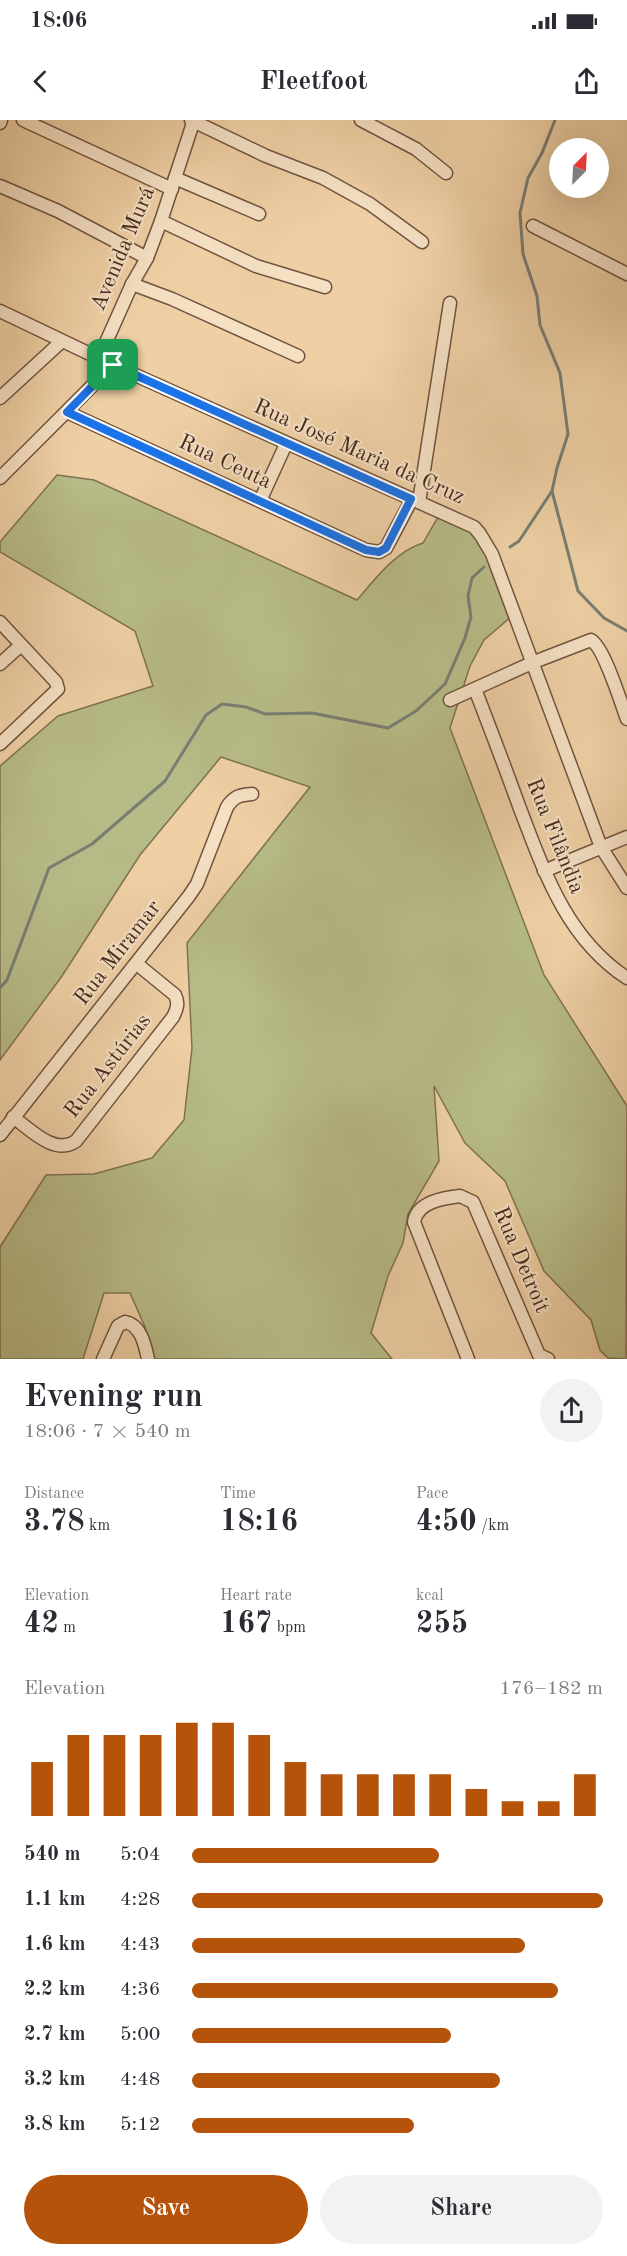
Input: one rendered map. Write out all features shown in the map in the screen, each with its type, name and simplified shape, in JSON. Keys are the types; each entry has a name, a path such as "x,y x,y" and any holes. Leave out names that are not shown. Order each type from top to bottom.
{"street":[{"path":"24,120 173,184 259,214"},
{"path":"193,120 266,156 323,178 370,204 422,242"},
{"name":"Avenida Murá","path":"99,358 132,284 147,258 193,120"},
{"path":"361,120 416,149 446,173"},
{"path":"0,186 58,211 147,258"},
{"path":"161,221 256,266 325,287"},
{"path":"532,226 627,274"},
{"path":"132,284 172,299 298,356"},
{"path":"415,500 450,303"},
{"name":"Rua José Maria da Cruz","path":"1,313 286,444 465,522 480,534 492,554 534,662 601,847 627,888"},
{"path":"0,398 62,341"},
{"path":"0,478 113,365"},
{"name":"Rua Ceuta","path":"67,412 366,550 379,552 386,548 415,500"},
{"path":"260,501 286,444"},
{"path":"0,622 56,682 58,689 0,744"},
{"path":"450,700 534,662 591,640 603,653 627,719"},
{"path":"0,664 21,645"},
{"name":"Rua Filândia","path":"475,689 544,871 560,906 591,948 627,978"},
{"name":"Rua Miramar","path":"0,1135 198,884 231,800 237,796 252,794"},
{"path":"544,871 627,837"},
{"name":"Rua Astúrias","path":"14,1117 55,1145 69,1145 76,1141 173,1017 177,1007 178,1000 175,995 137,964"},
{"name":"Rua Detroit","path":"468,1359 414,1222 419,1210 427,1204 460,1196 473,1202 542,1358"},
{"path":"103,1359 113,1336 122,1323 134,1325 141,1335 148,1359"}],"green space":[{"path":"57,475 94,480 357,600 395,559 423,543 438,517 469,529 483,546 495,569 512,616 484,640 470,666 450,728 544,975 627,1106 626,1359 608,1358 600,1350 591,1320 544,1271 505,1181 465,1143 434,1086 439,1161 408,1214 403,1243 388,1276 371,1333 392,1359 154,1359 145,1327 130,1293 104,1293 83,1359 0,1359 0,1247 46,1175 94,1174 152,1158 184,1120 192,1048 187,943 310,787 221,757 140,855 62,976 0,1060 0,766 58,716 153,686 135,631 0,552 0,542"}],"waterway":[{"path":"510,547 519,541 552,491 568,434 560,373 540,325 537,296 523,254 520,213 528,178 542,153 555,120"},
{"path":"552,491 578,591 604,618 627,631"},
{"path":"0,988 7,980 49,868 92,844 165,781 206,715 222,704 246,707 265,714 312,713 388,728 416,711 445,684 465,638 471,617 468,596 472,578 484,567"}],"route":[{"path":"113,365 411,499 386,548 379,552 366,550 67,412 113,365"}]}
